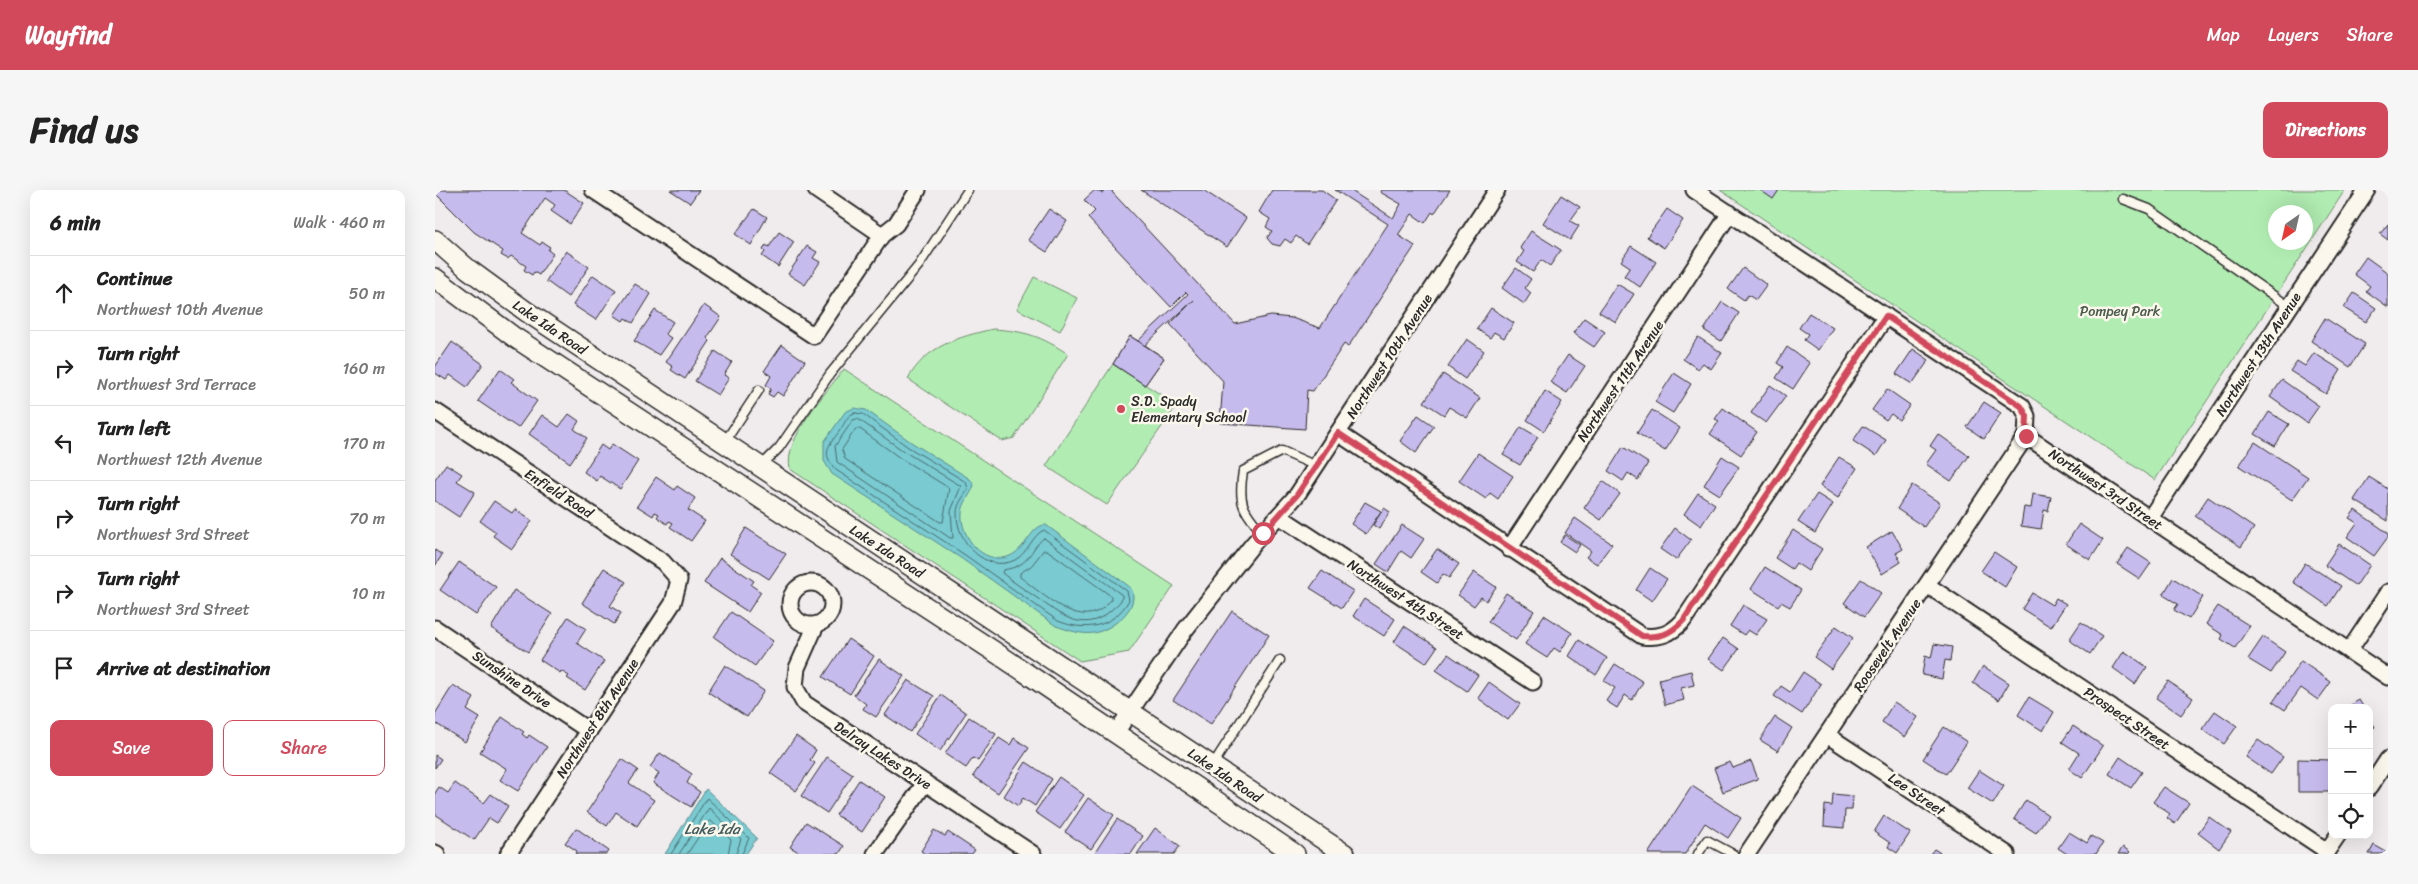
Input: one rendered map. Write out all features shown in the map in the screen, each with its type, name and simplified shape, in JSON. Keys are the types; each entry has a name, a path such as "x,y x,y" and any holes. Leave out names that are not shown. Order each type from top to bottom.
{"street":[{"path":"593,190 815,336 882,235 896,224 918,190"},
{"path":"816,190 882,235"},
{"name":"Northwest 10th Avenue","path":"1115,734 1185,630 1263,533 1297,495 1497,190"},
{"path":"1694,190 2021,406 2027,416 2026,436"},
{"name":"Northwest 13th Avenue","path":"2150,518 2367,190"},
{"name":"Northwest 11th Avenue","path":"1509,549 1731,213"},
{"name":"Lake Ida Road","path":"435,240 468,270 503,296 1345,854"},
{"name":"Lake Ida Road","path":"435,278 487,318 712,468 992,650 1295,854"},
{"path":"487,318 503,296"},
{"path":"1338,433 1509,549 1642,636 1665,635 1675,630 1683,621 1886,316"},
{"name":"Enfield Road","path":"435,411 663,562 679,580"},
{"name":"Northwest 3rd Street","path":"2026,436 2388,677"},
{"name":"Roosevelt Avenue","path":"1747,854 2026,436"},
{"path":"712,468 760,467"},
{"name":"Northwest 4th Street","path":"1279,516 1533,682"},
{"name":"Northwest 8th Avenue","path":"508,854 673,603 679,580"},
{"name":"Prospect Street","path":"1927,585 2326,853"},
{"path":"2349,651 2388,592"},
{"name":"Delray Lakes Drive","path":"816,625 797,668 795,686 804,703 1033,854"},
{"name":"Sunshine Drive","path":"435,628 589,730"},
{"name":"Lee Street","path":"1827,734 2007,854"},
{"path":"2373,782 2388,759"},
{"path":"875,854 925,783"},
{"path":"2326,853 2335,839"}],"lane":[{"path":"760,467 779,448 830,374 919,265 968,190"},
{"path":"2123,199 2149,209 2289,307"},
{"path":"724,443 759,390"},
{"path":"1263,533 1246,515 1239,494 1243,471 1282,451 1316,466"},
{"path":"1212,766 1280,660"},
{"path":"1698,854 1707,840 1733,854"}],"green space":[{"name":"Pompey Park","path":"1720,190 2345,190 2313,239 2313,205 2268,205 2268,250 2306,250 2155,480"},
{"path":"1034,277 1077,298 1060,331 1017,309"},
{"path":"993,329 1014,331 1041,339 1068,354 1014,438 1002,441 908,379 924,358 944,345"},
{"path":"1113,364 1177,405 1107,505 1046,466"},
{"path":"844,369 1174,586 1129,652 1080,661 790,469 793,444 799,431 817,403"}],"water":[{"path":"854,408 866,410 911,442 970,479 974,485 964,505 962,521 968,537 978,550 993,558 1009,556 1022,547 1040,526 1046,525 1130,587 1133,594 1132,602 1124,616 1109,627 1094,633 1079,633 1056,626 962,559 832,474 824,461 824,442 845,412"},
{"name":"Lake Ida","path":"706,789 757,838 746,854 665,854"}],"building":[{"path":"435,190 564,190 584,203 570,224 551,211 555,205 545,198 522,233 540,245 542,242 550,247 548,250 553,254 539,275 534,272 532,275 524,270 526,266 511,256 508,259 501,255 503,251 474,232 435,193"},
{"path":"670,190 699,190 690,203"},
{"name":"S.D. Spady Elementary School","path":"1095,190 1103,193 1105,190 1113,190 1112,192 1235,324 1271,316 1292,318 1320,328 1388,224 1335,190 1350,190 1393,218 1401,204 1380,192 1381,190 1450,190 1434,214 1432,212 1425,223 1412,214 1398,235 1415,246 1348,347 1344,344 1313,391 1307,390 1305,429 1220,423 1223,381 1170,324 1194,300 1145,345 1164,358 1145,385 1113,364 1130,336 1138,341 1188,294 1186,292 1171,307 1088,218 1095,211 1084,200"},
{"path":"1141,190 1203,190 1246,218 1227,247"},
{"path":"1272,190 1322,190 1336,200 1307,244 1296,236 1291,243 1285,239 1280,246 1272,244 1267,238 1272,231 1266,227 1270,219 1259,212"},
{"path":"1760,190 1779,190 1773,199"},
{"path":"1561,195 1580,207 1570,221 1579,226 1570,240 1543,223"},
{"path":"754,209 767,217 751,245 735,234"},
{"path":"1049,209 1067,221 1047,252 1028,240"},
{"path":"1667,209 1683,220 1664,248 1647,237"},
{"path":"2388,224 2388,240 2380,234"},
{"path":"1531,231 1561,250 1550,266 1541,260 1533,272 1517,262 1524,251 1520,248"},
{"path":"779,232 794,242 778,267 762,256 766,245 769,247"},
{"path":"807,246 817,252 813,258 820,262 805,285 788,274"},
{"path":"1631,246 1656,262 1640,287 1624,276 1630,267 1621,261"},
{"path":"566,251 589,267 568,297 546,281"},
{"path":"2366,257 2388,273 2388,307 2366,291 2370,286 2354,274"},
{"path":"1516,268 1531,279 1525,288 1531,293 1524,304 1502,288"},
{"path":"1743,268 1767,285 1756,300 1748,295 1744,300 1728,289"},
{"path":"593,275 616,290 596,320 573,305"},
{"path":"635,284 651,294 633,323 625,318 623,321 614,315"},
{"path":"1617,284 1634,294 1616,322 1599,312"},
{"path":"2354,293 2376,308 2366,322 2344,308"},
{"path":"1722,302 1739,313 1721,341 1704,330"},
{"path":"704,305 721,317 707,338 710,341 685,379 671,370 673,367 666,362"},
{"path":"1491,308 1514,323 1504,338 1494,332 1490,338 1477,329"},
{"path":"655,310 673,322 665,334 671,338 659,355 634,341"},
{"path":"1809,313 1833,328 1818,350 1804,340 1808,334 1799,328"},
{"path":"1584,318 1605,332 1594,347 1573,333"},
{"path":"2325,318 2365,344 2350,367 2311,341"},
{"path":"1130,336 1164,358 1145,385 1113,364"},
{"path":"1698,337 1722,353 1711,369 1703,363 1698,369 1683,359"},
{"path":"1467,339 1484,351 1465,379 1448,367"},
{"path":"452,342 483,364 467,387 450,375 446,380 435,373 435,367"},
{"path":"782,345 805,361 783,396 777,392 773,397 768,394 771,389 766,385 771,376 764,371"},
{"path":"1787,347 1810,363 1793,389 1776,378 1783,367 1777,363"},
{"path":"1913,349 1929,360 1912,384 1896,374"},
{"path":"715,351 732,362 724,375 729,378 718,395 695,381"},
{"path":"2314,353 2341,370 2326,394 2290,371 2297,361 2305,366"},
{"path":"1568,355 1585,366 1567,393 1550,382"},
{"path":"500,369 514,379 511,382 537,401 518,428 478,401"},
{"path":"1674,373 1691,384 1673,413 1655,402"},
{"path":"1443,374 1480,398 1467,418 1449,407 1444,415 1424,402"},
{"path":"2282,380 2319,406 2307,423 2270,397"},
{"path":"1770,385 1786,396 1766,423 1751,413"},
{"path":"1887,389 1910,405 1899,420 1891,414 1886,420 1872,410"},
{"path":"1545,391 1562,402 1544,431 1527,420"},
{"path":"1984,402 2001,413 1984,439 1967,427"},
{"path":"1723,408 1757,432 1741,455 1710,434 1719,421 1715,419"},
{"path":"1652,410 1680,428 1665,451 1637,433"},
{"path":"2269,412 2289,424 2275,446 2255,434"},
{"path":"569,414 579,421 574,429 587,438 570,463 529,434 542,415 559,427"},
{"path":"1418,415 1434,426 1416,453 1400,441"},
{"path":"1863,426 1886,440 1876,456 1853,441"},
{"path":"1521,427 1538,437 1520,465 1503,455"},
{"path":"1938,434 1969,456 1951,481 1926,464 1936,450 1930,446"},
{"path":"2255,442 2308,477 2292,500 2239,466"},
{"path":"612,444 638,461 620,489 600,476 597,481 584,472 601,445 608,450"},
{"path":"1623,447 1648,463 1638,480 1628,473 1623,481 1608,471"},
{"path":"1478,453 1513,476 1498,499 1490,493 1486,499 1459,481"},
{"path":"1722,456 1739,467 1720,495 1704,485"},
{"path":"1839,457 1857,468 1838,498 1820,486"},
{"path":"446,464 462,474 457,481 475,492 459,517 435,501 435,480"},
{"path":"656,477 675,490 677,486 695,498 688,510 705,521 691,541 670,527 673,523 669,521 667,524 657,517 659,514 655,512 653,516 637,506"},
{"path":"2369,477 2388,489 2388,521 2354,500"},
{"path":"1603,481 1620,494 1601,520 1584,508"},
{"path":"1912,485 1940,503 1924,527 1897,509"},
{"path":"1698,493 1715,504 1701,526 1684,514"},
{"path":"1817,494 1833,504 1815,533 1798,522"},
{"path":"2033,494 2051,497 2048,511 2044,510 2041,529 2021,526 2024,507 2031,508"},
{"path":"2208,497 2254,528 2241,547 2195,516"},
{"path":"494,501 512,513 515,509 532,521 512,549 493,536 496,532 480,521"},
{"path":"1365,502 1381,511 1366,534 1351,524"},
{"path":"1384,508 1390,512 1379,529 1373,525"},
{"path":"2355,510 2388,533 2388,537 2374,556 2347,537 2357,523 2349,518"},
{"path":"1575,518 1612,544 1597,564 1586,557 1591,551 1565,533"},
{"path":"2079,524 2103,540 2090,560 2066,544"},
{"path":"1402,525 1424,539 1411,558 1401,551 1388,572 1376,564"},
{"path":"746,528 786,554 769,579 730,554"},
{"path":"1675,528 1691,540 1676,560 1660,549"},
{"path":"1793,530 1822,549 1808,571 1796,563 1792,569 1775,558"},
{"path":"1892,531 1903,549 1896,553 1901,562 1882,574 1866,547"},
{"path":"1565,535 1580,545 1575,552 1560,542"},
{"path":"2339,544 2370,565 2356,586 2325,565"},
{"path":"2128,548 2151,563 2140,579 2117,564"},
{"path":"1437,549 1459,564 1449,578 1443,574 1437,583 1421,572"},
{"path":"435,550 442,555 435,566"},
{"path":"1994,552 2017,567 2005,587 1981,571"},
{"path":"720,558 754,581 751,585 761,592 748,612 704,583"},
{"path":"459,562 496,587 476,615 440,590"},
{"path":"2305,563 2341,586 2328,606 2293,582"},
{"path":"1765,567 1801,590 1790,607 1781,602 1778,606 1751,589"},
{"path":"604,568 626,582 610,606 621,613 614,624 582,603"},
{"path":"1650,568 1667,579 1652,601 1636,590"},
{"path":"1322,571 1353,591 1342,608 1310,588"},
{"path":"1474,572 1496,587 1486,601 1481,597 1474,606 1458,595"},
{"path":"2173,578 2203,597 2189,619 2174,610 2178,604 2163,595"},
{"path":"1861,579 1881,593 1864,617 1844,603"},
{"path":"514,590 552,614 528,652 491,628"},
{"path":"1506,593 1534,611 1516,640 1488,622"},
{"path":"2032,593 2052,605 2056,598 2066,604 2051,627 2022,609"},
{"path":"1364,599 1395,619 1384,636 1353,616"},
{"path":"1743,605 1767,619 1756,635 1748,630 1744,635 1730,626"},
{"path":"2218,606 2250,626 2235,648 2221,639 2223,635 2206,624"},
{"path":"1232,611 1269,635 1211,724 1173,700"},
{"path":"731,612 773,641 755,666 714,637"},
{"path":"1544,615 1572,633 1560,652 1554,648 1547,658 1525,644"},
{"path":"568,617 586,629 577,643 604,661 585,690 567,678 569,676 561,671 560,673 540,660"},
{"path":"2081,622 2102,636 2090,654 2069,640"},
{"path":"1404,626 1437,647 1426,663 1394,642"},
{"path":"1836,626 1853,638 1831,669 1814,657"},
{"path":"2263,637 2285,652 2271,673 2248,659"},
{"path":"1723,638 1739,649 1724,670 1708,659"},
{"path":"848,639 874,656 850,694 823,677"},
{"path":"1579,640 1607,658 1596,675 1569,656"},
{"path":"1934,644 1952,647 1950,661 1945,660 1942,679 1922,675 1925,656 1931,658"},
{"path":"2124,651 2147,667 2135,684 2113,668"},
{"path":"1448,654 1478,675 1467,691 1436,670"},
{"path":"879,659 904,676 876,717 863,709 866,704 854,695"},
{"path":"2301,661 2331,682 2318,700 2301,688 2285,710 2273,702"},
{"path":"1615,664 1643,682 1632,700 1625,695 1617,708 1606,701 1615,688 1604,681"},
{"path":"725,665 764,691 747,717 708,692"},
{"path":"1983,666 2009,683 1999,700 1973,683"},
{"path":"1691,671 1694,685 1681,688 1684,700 1665,705 1659,679"},
{"path":"1803,672 1821,684 1802,714 1774,696 1781,686 1790,692"},
{"path":"908,680 934,696 910,732 885,715"},
{"path":"2168,681 2193,698 2181,715 2156,698"},
{"path":"1489,682 1520,704 1508,720 1478,698"},
{"path":"453,685 474,698 467,710 480,718 465,742 435,723 435,714"},
{"path":"941,695 966,713 940,751 915,734"},
{"path":"2029,697 2054,712 2043,731 2018,715"},
{"path":"2359,700 2362,704 2352,704"},
{"path":"1894,702 1918,717 1905,737 1882,722"},
{"path":"2215,711 2237,726 2224,744 2202,729"},
{"path":"502,717 524,732 522,734 527,738 529,735 547,747 518,791 500,780 507,769 480,752"},
{"path":"969,717 996,734 978,761 973,758 966,768 945,754"},
{"path":"1775,717 1792,728 1778,751 1760,740"},
{"path":"2073,726 2103,746 2082,778 2069,769 2079,753 2062,742"},
{"path":"1944,727 1967,742 1946,774 1923,759"},
{"path":"796,736 816,750 810,760 815,763 796,791 770,773"},
{"path":"999,738 1010,745 1014,738 1029,748 998,793 973,776"},
{"path":"2258,740 2283,757 2271,774 2246,757"},
{"path":"660,753 692,774 687,783 700,792 691,807 653,783 659,773 650,767"},
{"path":"435,755 441,759 435,768"},
{"path":"827,757 853,774 827,813 801,796"},
{"path":"2120,757 2142,772 2131,788 2109,774"},
{"path":"622,759 638,770 629,783 654,800 637,826 616,812 607,826 587,812"},
{"path":"2298,759 2328,760 2328,792 2298,792"},
{"path":"1751,761 1758,779 1723,792 1714,768 1730,762 1733,768"},
{"path":"1026,762 1052,779 1035,806 1023,798 1018,806 1004,796"},
{"path":"1979,770 2004,786 1993,804 1967,788"},
{"path":"1059,777 1084,795 1060,829 1035,812"},
{"path":"859,780 885,797 862,832 836,815"},
{"path":"455,783 484,803 491,794 508,806 497,823 489,818 474,840 435,814 435,793 439,787 448,793"},
{"path":"1692,786 1741,818 1728,838 1705,823 1685,854 1648,854"},
{"path":"2164,787 2189,803 2175,824 2167,818 2170,814 2153,802"},
{"path":"1833,794 1853,796 1852,810 1845,810 1844,828 1824,826 1825,805 1832,806"},
{"path":"1088,798 1114,815 1091,849 1065,832"},
{"path":"2026,800 2048,815 2036,833 2014,819"},
{"path":"1884,816 1910,833 1897,853 1888,847 1890,843 1874,832"},
{"path":"2209,817 2231,832 2219,849 2198,833"},
{"path":"1117,819 1143,836 1131,854 1094,854"},
{"path":"806,822 844,846 839,854 802,854 790,847"},
{"path":"576,828 609,851 607,854 575,854 577,851 565,843"},
{"path":"1155,828 1180,846 1174,854 1137,854"},
{"path":"934,830 945,836 948,832 975,850 972,854 925,854 921,851"},
{"path":"2069,832 2087,843 2091,836 2103,843 2096,854 2067,854 2058,848"},
{"path":"2374,845 2388,853 2388,854 2369,854"},
{"path":"2123,847 2130,852 2128,854 2118,854"},
{"path":"1934,849 1942,854 1930,854"}],"place":[{"name":"S.D. Spady Elementary School","path":"1121,409"}],"route":[{"path":"1263,533 1297,495 1338,433 1364,453 1642,636 1653,637 1665,635 1675,630 1683,621 1886,316 2021,406 2027,416 2026,436"}]}
